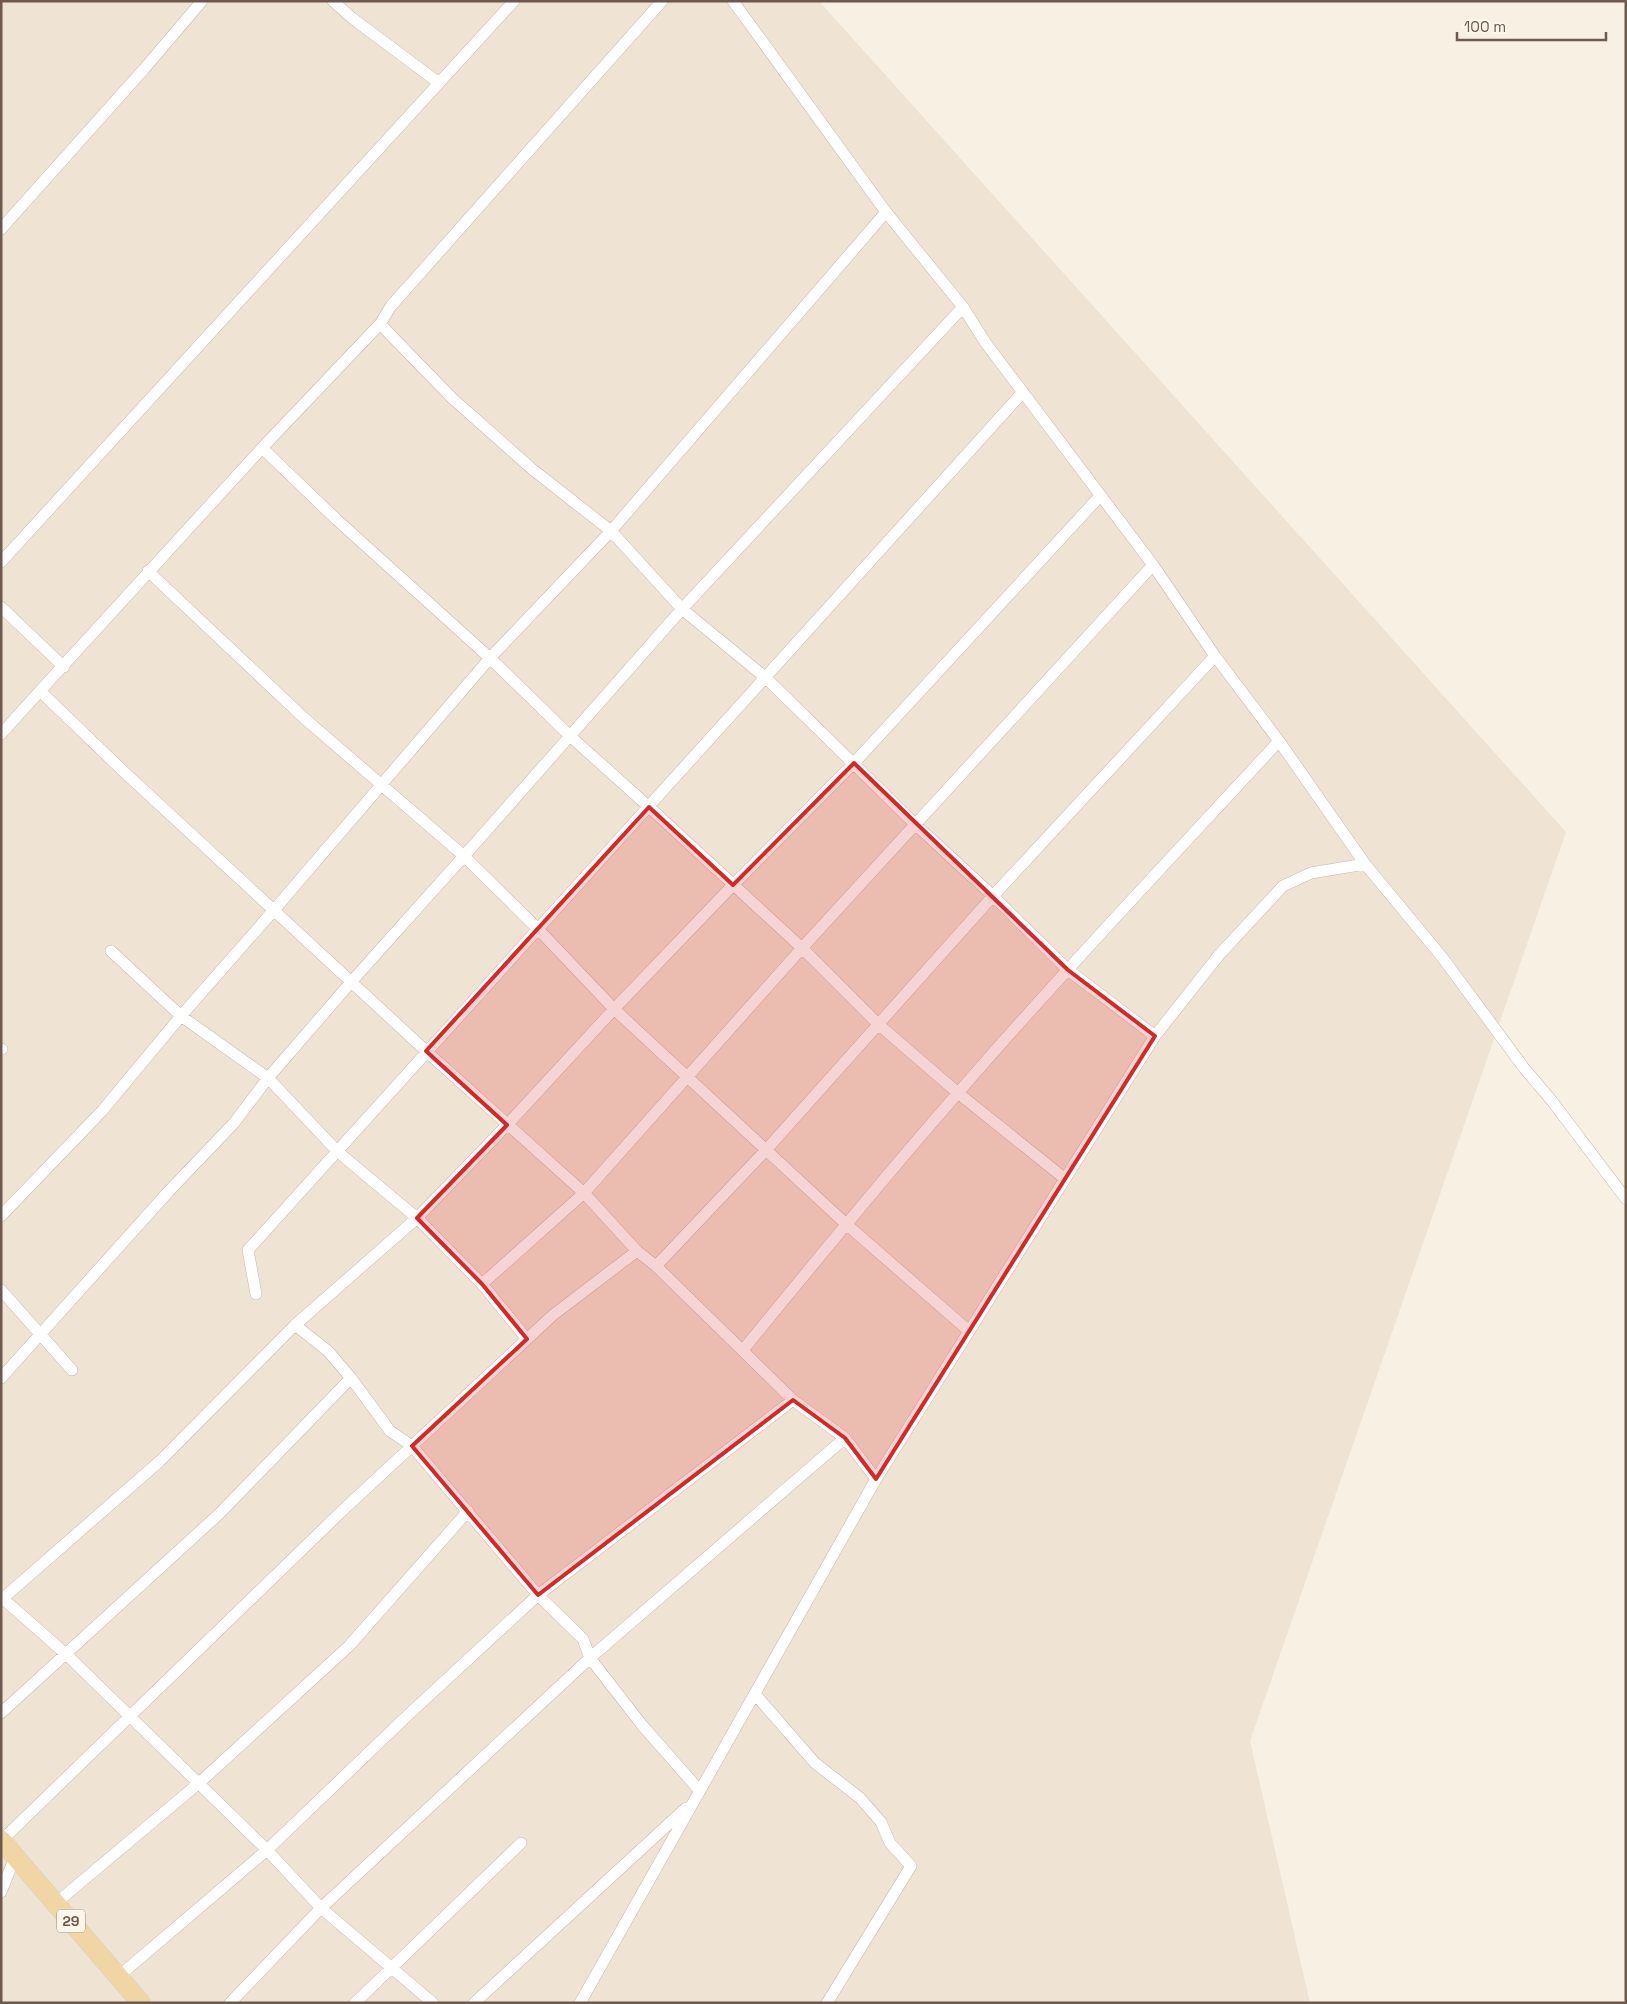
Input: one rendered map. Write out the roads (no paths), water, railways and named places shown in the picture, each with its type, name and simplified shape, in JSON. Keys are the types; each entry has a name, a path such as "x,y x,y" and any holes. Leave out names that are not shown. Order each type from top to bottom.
{"main road":[{"name":"29","path":"2,1840 141,2003"}],"street":[{"path":"1,228 144,69 202,1"},
{"path":"333,1 352,18 439,83"},
{"path":"1,562 514,1"},
{"path":"1,734 64,667 148,571 380,324 391,306 662,1"},
{"path":"733,1 886,212 963,307 986,342 1153,565 1215,656 1279,741 1366,864 1442,957 1524,1068 1552,1101 1626,1199"},
{"path":"1,1216 102,1111 181,1016 490,658 611,531 886,212"},
{"path":"1,1378 169,1191 234,1123 268,1078 352,980 682,609 963,307"},
{"path":"380,324 452,398 532,469 611,531 682,609 766,678 1068,970 1155,1036"},
{"path":"256,1294 248,1250 1023,392"},
{"path":"262,448 336,519 490,658 570,736 650,807 802,948 878,1024 958,1093 1064,1178"},
{"path":"434,2003 322,1908 267,1850 130,1716 67,1655 2,1598 160,1461 295,1325 417,1218 507,1126 614,1009 733,885 854,763 1100,496"},
{"path":"482,1284 584,1192 802,948 1153,565"},
{"path":"148,571 304,718 464,856 538,929 614,1009 846,1224 969,1331"},
{"path":"1,607 64,667"},
{"path":"656,1266 766,1150 993,896 1215,656"},
{"path":"40,691 122,770 352,980 507,1126 584,1192 637,1251 656,1266 793,1400 844,1438 876,1479"},
{"path":"743,1350 846,1224 958,1093 1068,970 1279,741"},
{"path":"580,2003 876,1479 1155,1036 1219,955 1283,886 1311,873 1366,864"},
{"path":"111,951 181,1016 268,1078 338,1152 417,1218 482,1284 527,1339"},
{"path":"2,1840 330,1522 527,1339 553,1315 637,1251"},
{"path":"1,1290 72,1370"},
{"path":"295,1325 328,1351 351,1378 390,1431 412,1446 538,1595 584,1639 590,1658 697,1795"},
{"path":"1,1713 67,1655 220,1513 351,1378"},
{"path":"119,1976 267,1850 408,1715 538,1595 793,1400"},
{"path":"230,2003 322,1908 590,1658 844,1438"},
{"path":"56,1903 199,1783 349,1646 468,1511"},
{"path":"755,1694 815,1763 860,1798 881,1822 890,1843 911,1866 827,2003"},
{"path":"474,2003 697,1795"},
{"path":"355,2003 520,1843"},
{"path":"1,1892 15,1857"}]}
